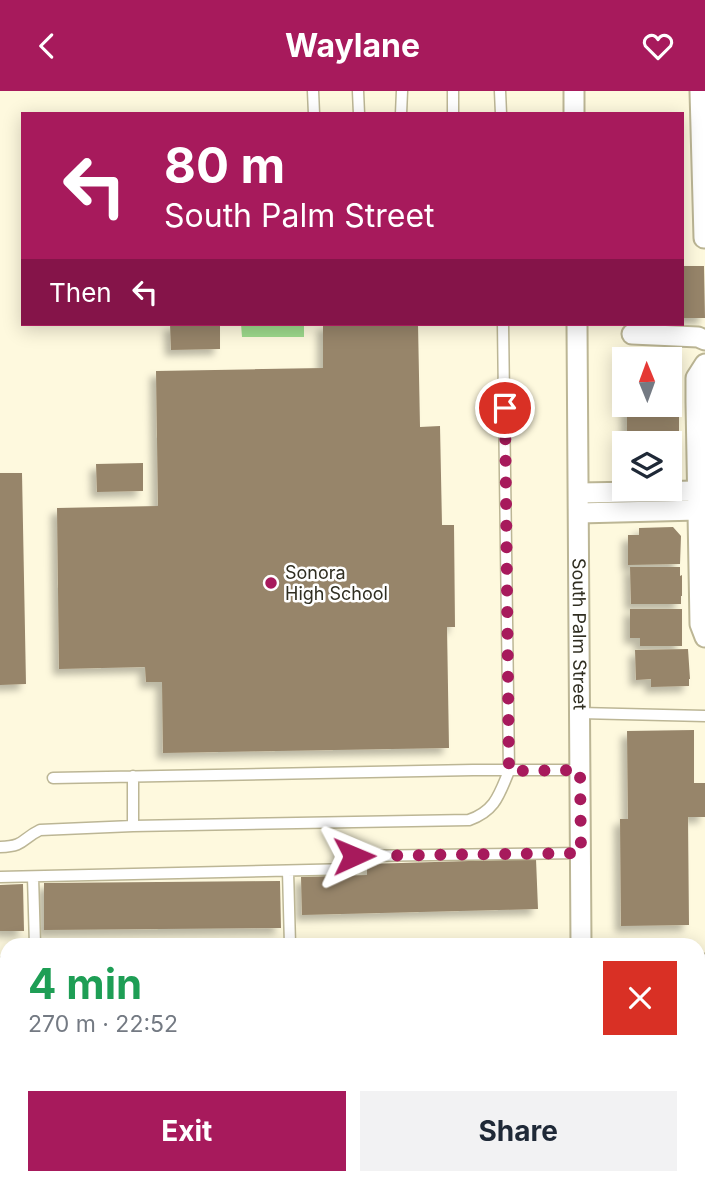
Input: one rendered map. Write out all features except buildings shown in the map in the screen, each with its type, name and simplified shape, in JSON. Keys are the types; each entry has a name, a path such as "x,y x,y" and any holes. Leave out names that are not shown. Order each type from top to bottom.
{"street":[{"path":"574,91 575,112"},
{"path":"700,91 704,238"},
{"name":"South Palm Street","path":"577,326 582,938"},
{"path":"632,334 698,337 705,341"},
{"path":"705,365 696,379 700,624 705,637"},
{"path":"579,503 698,500"}],"lane":[{"path":"313,91 314,112"},
{"path":"358,91 359,112"},
{"path":"401,112 402,91"},
{"path":"453,91 453,112"},
{"path":"500,91 500,112"},
{"path":"0,847 19,845 40,830 468,820 483,815 491,808 509,771 503,326"},
{"path":"580,713 705,716"},
{"path":"53,778 580,770"},
{"path":"133,776 133,826"},
{"path":"0,877 353,869 354,856 581,853"},
{"path":"288,871 290,938"},
{"path":"33,877 35,938"}],"shaded area":[{"path":"241,326 304,326 304,337 242,337"}],"place":[{"name":"Sonora High School","path":"271,583"}],"route":[{"path":"354,856 581,853 580,770 509,771 505,408"}]}
